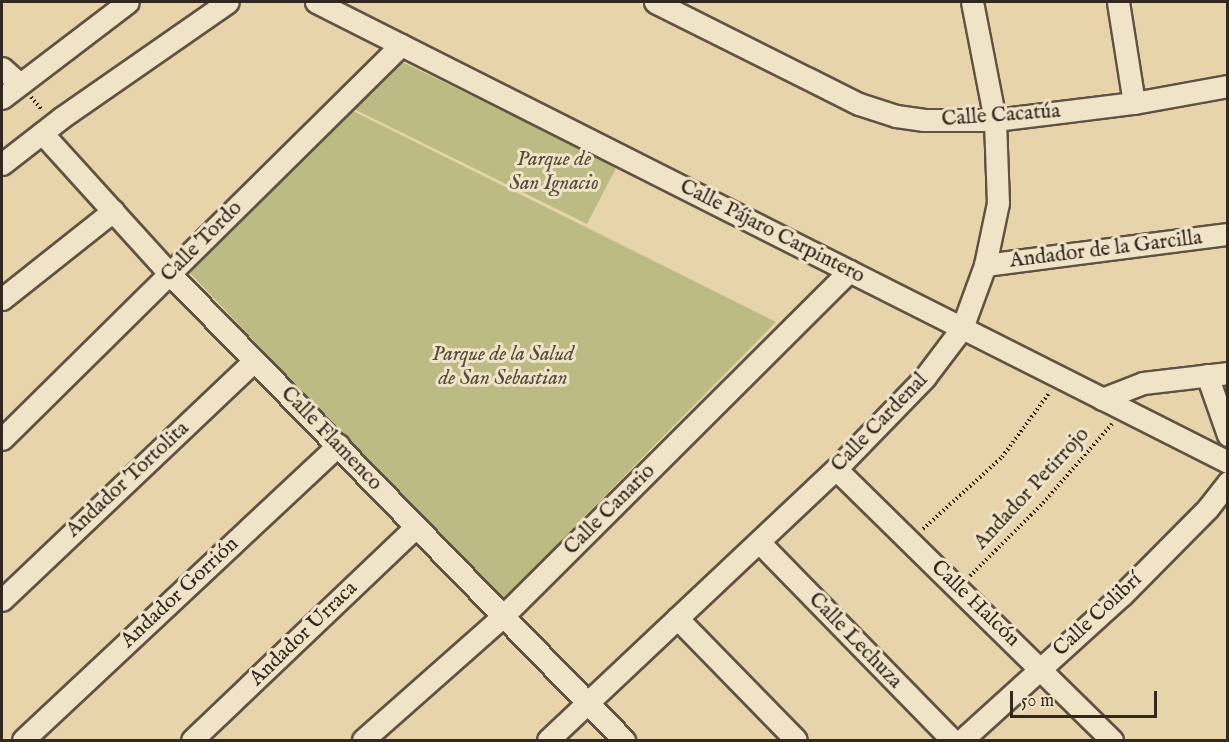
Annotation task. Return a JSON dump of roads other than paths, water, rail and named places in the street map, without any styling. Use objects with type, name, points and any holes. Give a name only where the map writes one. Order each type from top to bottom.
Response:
[{"type":"street","points":[[2,164],[42,133],[228,2]]},
{"type":"street","name":"Calle Pájaro Carpintero","points":[[315,2],[1227,462]]},
{"type":"street","name":"Calle Cacatúa","points":[[655,2],[859,104],[896,116],[923,120],[995,120],[1134,103],[1227,86]]},
{"type":"street","name":"Calle Cardenal","points":[[548,741],[836,469],[925,377],[962,328],[985,265],[998,203],[995,120],[972,2]]},
{"type":"street","points":[[1118,2],[1134,103]]},
{"type":"street","points":[[2,98],[113,6]]},
{"type":"street","name":"Calle Tordo","points":[[2,439],[401,45]]},
{"type":"street","points":[[2,68],[20,84]]},
{"type":"street","name":"Calle Flamenco","points":[[42,133],[170,274],[624,741]]},
{"type":"street","points":[[2,299],[113,211]]},
{"type":"street","name":"Andador de la Garcilla","points":[[985,265],[1227,234]]},
{"type":"street","name":"Calle Canario","points":[[363,741],[503,616],[849,271]]},
{"type":"street","name":"Andador Tortolita","points":[[2,600],[254,360]]},
{"type":"street","points":[[1112,404],[1143,383],[1217,374],[1227,435]]},
{"type":"street","name":"Andador Gorrión","points":[[22,741],[338,445]]},
{"type":"street","name":"Calle Halcón","points":[[836,469],[959,587],[1112,741]]},
{"type":"street","name":"Calle Colibrí","points":[[962,741],[1121,596],[1208,508],[1227,482]]},
{"type":"street","name":"Andador Urraca","points":[[192,741],[416,527]]},
{"type":"street","name":"Calle Lechuza","points":[[759,542],[952,741]]},
{"type":"street","points":[[677,618],[796,741]]},
{"type":"park label","name":"Parque de San Ignacio","points":[[554,172]]},
{"type":"park label","name":"Parque de la Salud de San Sebastian","points":[[503,367]]}]
